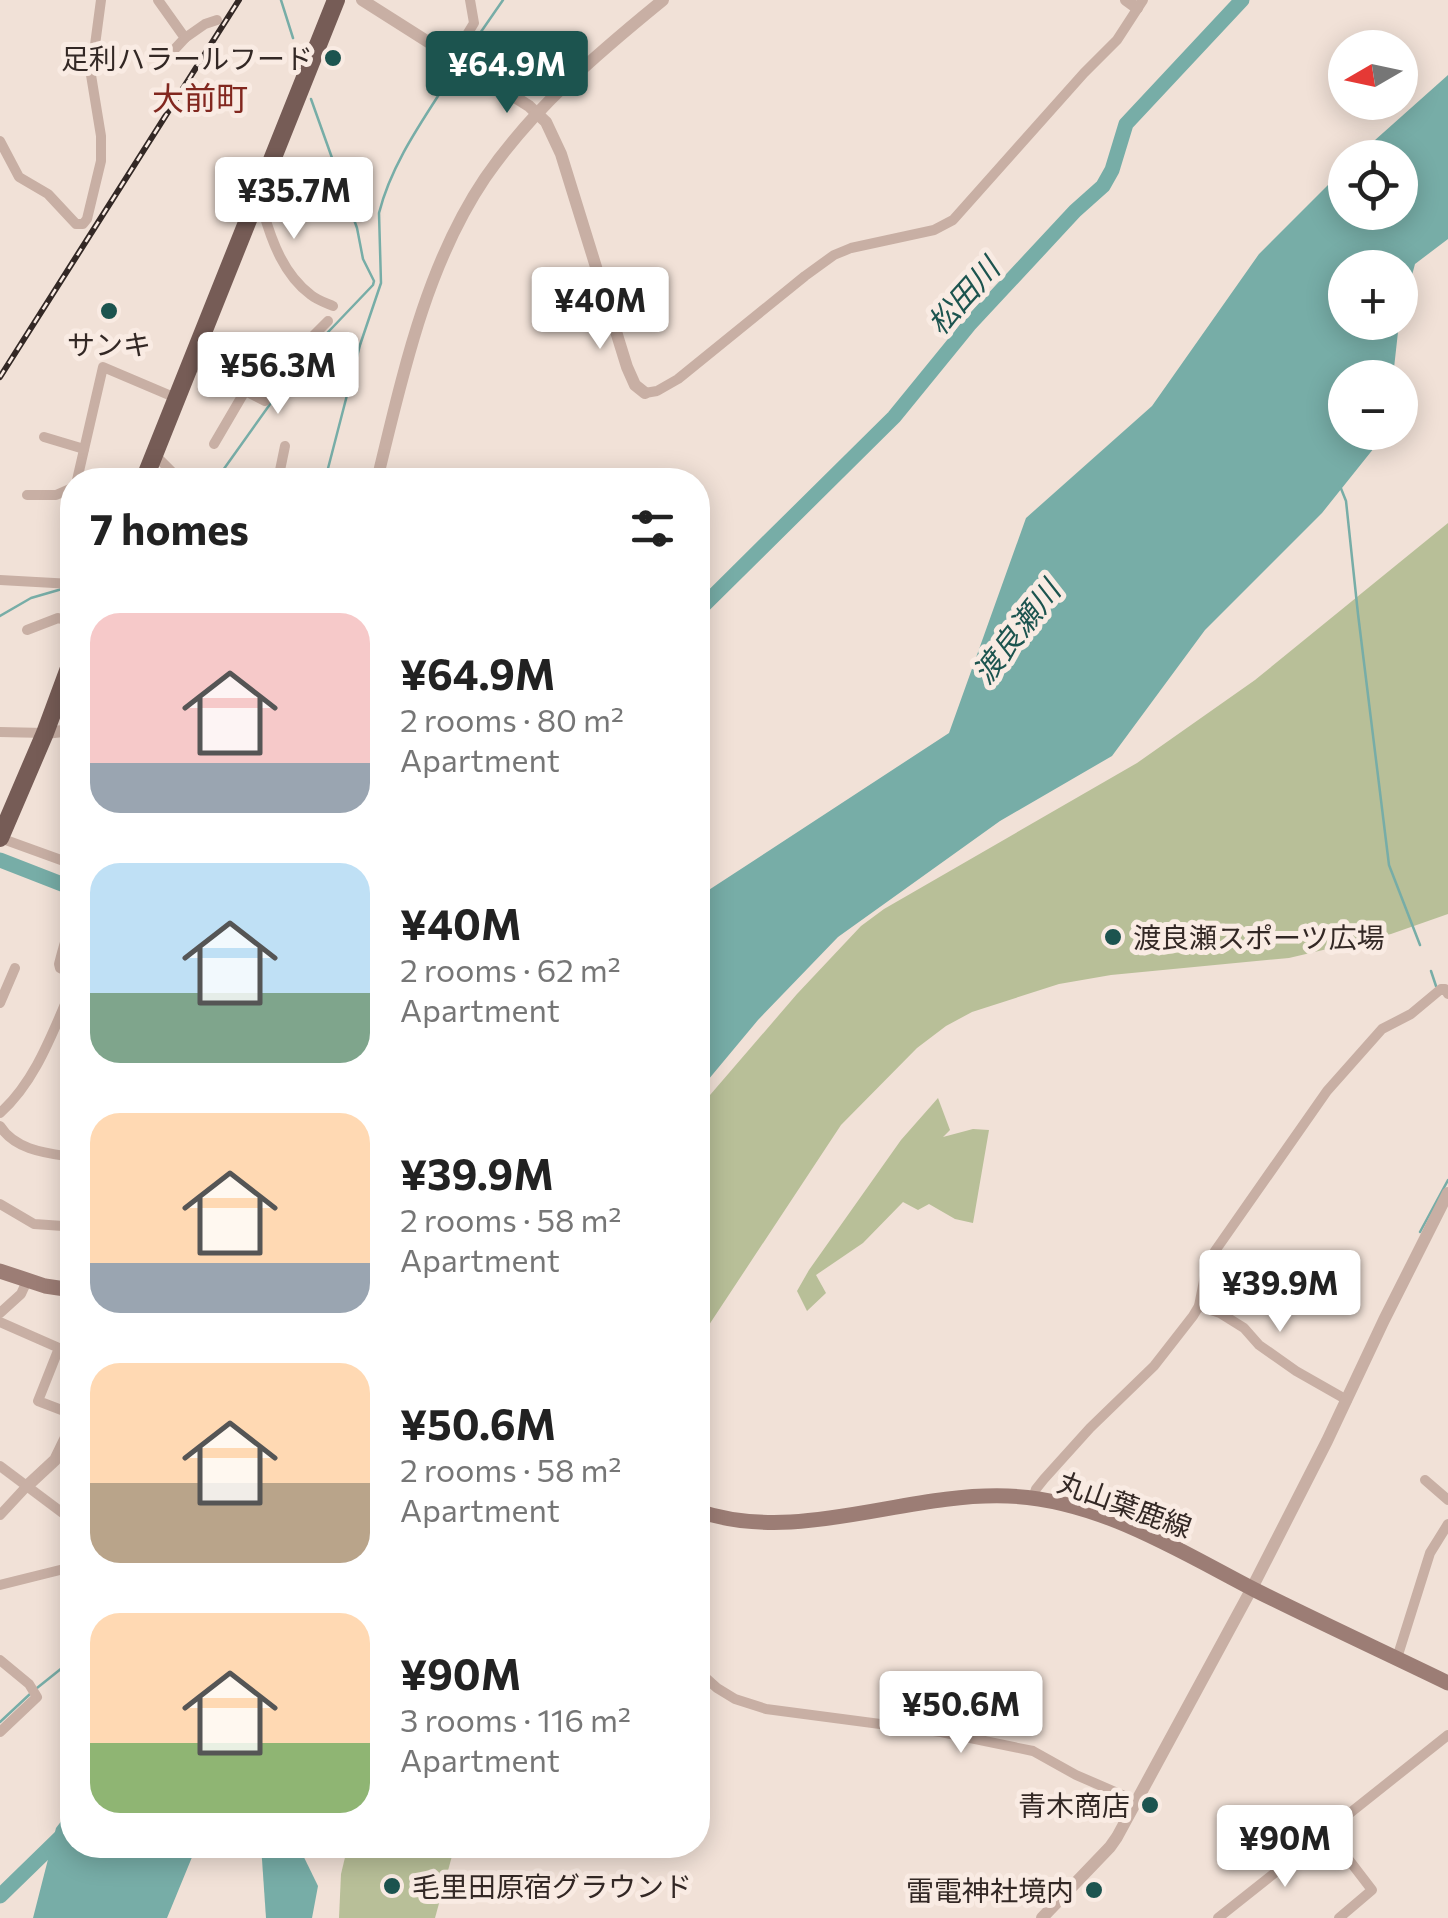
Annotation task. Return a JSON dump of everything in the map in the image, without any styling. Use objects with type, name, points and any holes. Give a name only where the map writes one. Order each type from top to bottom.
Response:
[{"type":"main road","points":[[149,468],[336,0]]},
{"type":"main road","points":[[0,838],[60,692]]},
{"type":"main road","points":[[0,1271],[60,1288]]},
{"type":"main road","name":"丸山葉鹿線","points":[[710,1515],[769,1524],[1007,1496],[1073,1506],[1180,1549],[1448,1683]]},
{"type":"street","points":[[0,141],[18,177],[48,194],[76,224],[87,220],[101,162],[91,76],[101,0]]},
{"type":"street","points":[[158,0],[185,38]]},
{"type":"street","points":[[362,0],[520,99],[551,129],[631,377],[645,393],[657,391],[678,378],[834,256],[864,244],[934,230],[953,220],[1117,40],[1135,2]]},
{"type":"street","points":[[454,56],[474,23],[470,0]]},
{"type":"street","points":[[380,468],[422,313],[456,231],[484,180],[584,65],[663,0]]},
{"type":"street","points":[[161,64],[185,38],[217,20]]},
{"type":"street","points":[[253,207],[262,211],[272,245],[288,270],[311,296],[333,306]]},
{"type":"street","points":[[190,363],[265,401],[279,385],[281,368],[328,320]]},
{"type":"street","points":[[80,468],[104,367],[176,398]]},
{"type":"street","points":[[214,444],[245,391]]},
{"type":"street","points":[[44,438],[84,449]]},
{"type":"street","points":[[281,468],[286,446]]},
{"type":"street","points":[[154,454],[168,468]]},
{"type":"street","points":[[27,495],[60,493]]},
{"type":"street","points":[[0,580],[60,583]]},
{"type":"street","points":[[27,630],[60,619]]},
{"type":"street","points":[[0,732],[60,731]]},
{"type":"street","points":[[0,838],[60,860]]},
{"type":"street","points":[[0,1003],[15,968]]},
{"type":"street","points":[[1034,1498],[1044,1479],[1090,1428],[1154,1366],[1199,1306],[1207,1266],[1215,1251],[1328,1090],[1382,1029],[1411,1014],[1441,988],[1448,994]]},
{"type":"street","points":[[0,1112],[31,1076],[60,1014]]},
{"type":"street","points":[[1,1132],[39,1152],[60,1155]]},
{"type":"street","points":[[1042,1918],[1110,1848],[1252,1588],[1448,1193]]},
{"type":"street","points":[[0,1204],[34,1224],[60,1226]]},
{"type":"street","points":[[0,1313],[21,1294],[26,1281]]},
{"type":"street","points":[[1199,1306],[1244,1328],[1259,1345],[1346,1400]]},
{"type":"street","points":[[0,1322],[58,1348],[38,1401],[60,1409]]},
{"type":"street","points":[[0,1516],[56,1460],[60,1451]]},
{"type":"street","points":[[0,1466],[60,1511]]},
{"type":"street","points":[[1425,1480],[1448,1500]]},
{"type":"street","points":[[1397,1658],[1430,1552],[1448,1524]]},
{"type":"street","points":[[0,1585],[60,1570]]},
{"type":"street","points":[[0,1660],[37,1697],[0,1732]]},
{"type":"street","points":[[710,1682],[735,1699],[766,1709],[946,1733],[1033,1750],[1136,1801]]},
{"type":"street","points":[[1218,1918],[1448,1734]]},
{"type":"street","points":[[1326,1830],[1372,1888],[1340,1918]]},
{"type":"green space","name":"渡良瀬スポーツ広場","points":[[1448,523],[1448,914],[1391,934],[1289,958],[1111,975],[1059,984],[972,1012],[946,1026],[917,1048],[841,1125],[710,1323],[710,1095],[861,926],[1137,763],[1255,680]]},
{"type":"green space","points":[[938,1098],[950,1130],[943,1137],[973,1129],[989,1130],[973,1223],[955,1219],[929,1204],[918,1210],[903,1202],[863,1243],[816,1275],[826,1293],[807,1311],[797,1291],[809,1270],[901,1140]]},
{"type":"green space","name":"毛里田原宿グラウンド","points":[[345,1858],[451,1858],[435,1918],[339,1918]]},
{"type":"water","name":"渡良瀬川","points":[[1448,75],[1448,239],[1418,262],[1418,250],[1328,250],[1328,340],[1397,340],[1395,360],[1328,360],[1328,450],[1372,450],[1322,513],[1205,630],[1112,756],[1000,821],[838,937],[758,1020],[710,1078],[710,889],[949,733],[1026,518],[1152,406],[1259,254],[1328,185],[1328,230],[1418,230],[1418,140],[1375,140],[1398,120],[1418,120],[1418,102]]},
{"type":"water","points":[[60,1823],[60,1858],[192,1858],[167,1918],[33,1918]]},
{"type":"water","points":[[262,1858],[304,1858],[318,1886],[312,1918],[266,1918]]},
{"type":"waterway","points":[[281,0],[293,38]]},
{"type":"waterway","points":[[467,52],[503,0]]},
{"type":"waterway","name":"松田川","points":[[710,599],[894,417],[969,325],[1103,186],[1126,124],[1242,0]]},
{"type":"waterway","points":[[328,468],[360,345],[381,283],[379,213],[385,194],[411,139],[454,71]]},
{"type":"waterway","points":[[285,380],[374,281],[363,259],[357,228],[311,99]]},
{"type":"waterway","points":[[225,468],[273,400]]},
{"type":"waterway","points":[[1340,486],[1346,501],[1389,865],[1420,945]]},
{"type":"waterway","points":[[0,616],[31,598],[60,590]]},
{"type":"waterway","name":"松田川","points":[[0,860],[60,883]]},
{"type":"waterway","points":[[1431,971],[1436,986]]},
{"type":"waterway","points":[[1420,1232],[1448,1180]]},
{"type":"waterway","points":[[37,1688],[60,1670]]},
{"type":"waterway","points":[[0,1722],[30,1694]]},
{"type":"waterway","points":[[0,1896],[60,1838]]},
{"type":"railway","points":[[0,377],[239,0]]},
{"type":"place","name":"足利ハラールフード","points":[[333,58]]},
{"type":"place","name":"サンキ","points":[[109,311]]},
{"type":"place","name":"渡良瀬スポーツ広場","points":[[1113,937]]},
{"type":"place","name":"青木商店","points":[[1150,1805]]},
{"type":"place","name":"毛里田原宿グラウンド","points":[[392,1886]]},
{"type":"place","name":"雷電神社境内","points":[[1094,1890]]},
{"type":"district","name":"大前町","points":[[200,97]]}]
